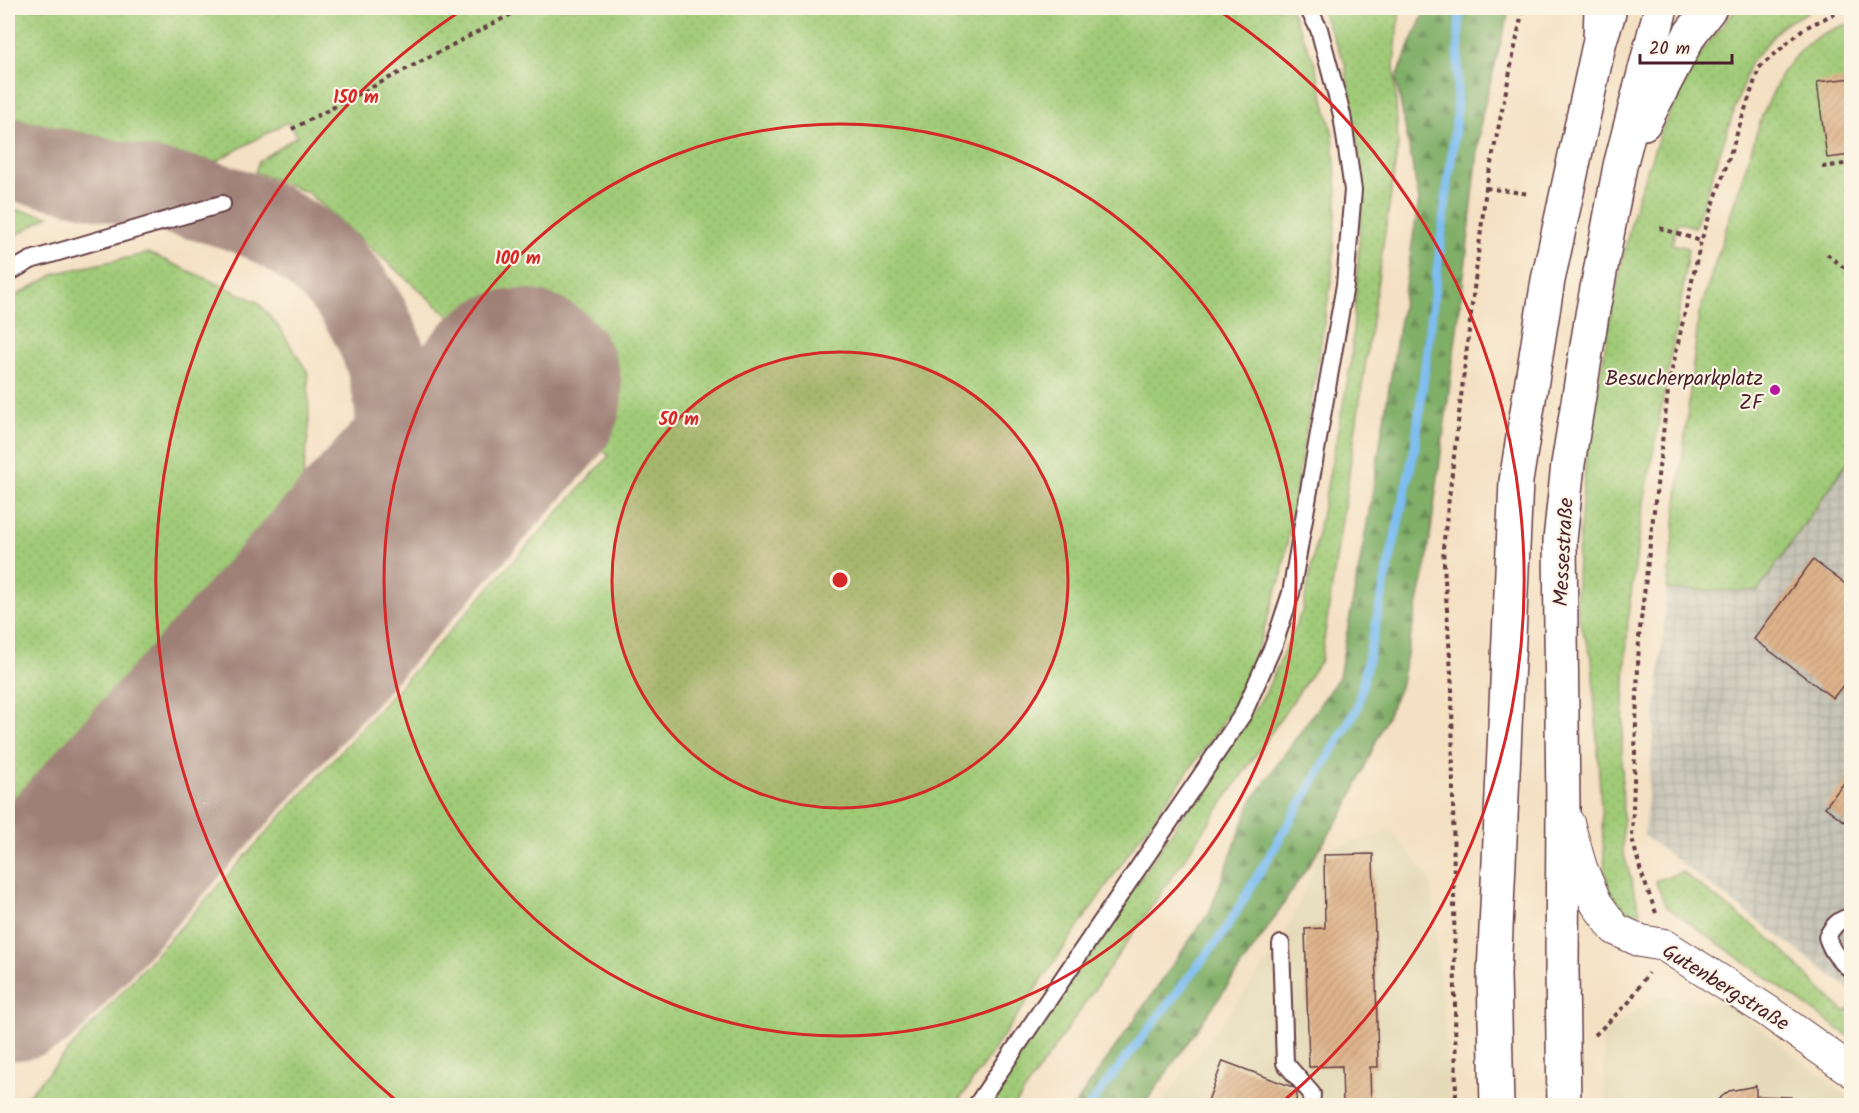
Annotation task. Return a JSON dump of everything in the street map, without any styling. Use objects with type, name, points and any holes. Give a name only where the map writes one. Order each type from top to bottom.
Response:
[{"type":"street","points":[[1600,40],[1601,8]]},
{"type":"street","points":[[1497,1106],[1494,974],[1516,481],[1548,280],[1600,40],[1610,8]]},
{"type":"street","name":"Messestraße","points":[[1564,1106],[1560,540],[1575,418],[1620,166],[1661,8]]},
{"type":"street","points":[[1620,166],[1690,34],[1710,8]]},
{"type":"street","name":"Gutenbergstraße","points":[[1563,808],[1581,868],[1596,903],[1615,929],[1641,941],[1664,945],[1766,1010],[1851,1071]]},
{"type":"lane","points":[[976,1106],[1243,714],[1274,644],[1291,593],[1345,285],[1353,190],[1342,115],[1319,29],[1308,8]]},
{"type":"lane","points":[[8,273],[31,260],[222,204]]},
{"type":"lane","points":[[1851,917],[1844,917],[1833,926],[1827,937],[1831,950],[1851,970]]},
{"type":"lane","points":[[1281,944],[1285,1063],[1312,1095],[1311,1106]]},
{"type":"path","points":[[292,129],[523,8]]},
{"type":"path","points":[[1456,1106],[1452,689],[1443,548],[1486,188],[1523,8]]},
{"type":"path","points":[[1590,1040],[1640,988],[1664,945],[1656,910],[1641,872],[1632,838],[1639,637],[1669,382],[1701,240],[1759,68],[1803,29],[1846,8]]},
{"type":"path","points":[[1822,167],[1851,162]]},
{"type":"path","points":[[1486,188],[1530,194]]},
{"type":"path","points":[[1660,228],[1701,240]]},
{"type":"path","points":[[1827,254],[1851,274]]},
{"type":"shaded area","points":[[1851,457],[1851,990],[1644,836],[1667,590],[1758,591]]},
{"type":"shaded area","points":[[1392,831],[1431,880],[1452,1105],[1159,1106],[1281,944],[1322,850]]},
{"type":"shaded area","points":[[1659,995],[1730,1005],[1851,1099],[1851,1105],[1606,1105],[1602,1035]]},
{"type":"green space","points":[[8,8],[1290,8],[1315,64],[1333,135],[1337,196],[1332,276],[1282,574],[1248,678],[1220,727],[1137,841],[956,1105],[19,1105],[609,456],[308,193],[255,172],[259,161],[297,136],[287,122],[215,162],[8,117]]},
{"type":"green space","points":[[1320,8],[1400,8],[1394,64],[1398,146],[1321,660],[1015,1105],[986,1106],[1265,694],[1303,609],[1351,364],[1363,181],[1345,63]]},
{"type":"green space","points":[[1426,8],[1510,8],[1482,114],[1466,260],[1427,561],[1400,687],[1348,805],[1263,935],[1144,1105],[1075,1105],[1210,911],[1251,802],[1339,677],[1371,501],[1419,200],[1396,79]]},
{"type":"green space","points":[[1737,8],[1815,8],[1783,25],[1750,63],[1695,227],[1677,222],[1672,244],[1688,248],[1682,296],[1644,503],[1628,616],[1622,747],[1623,851],[1640,912],[1620,912],[1611,898],[1605,872],[1592,658],[1576,604],[1586,456],[1613,303],[1635,205],[1661,131],[1701,52]]},
{"type":"green space","name":"Besucherparkplatz ZF","points":[[1843,25],[1851,25],[1851,457],[1758,591],[1667,590],[1699,314],[1762,116],[1782,73],[1800,50],[1820,35]]},
{"type":"green space","points":[[8,208],[48,216],[49,216],[8,240]]},
{"type":"green space","points":[[149,253],[258,302],[281,330],[308,373],[309,428],[302,486],[8,812],[8,300],[57,273]]},
{"type":"green space","points":[[1682,872],[1778,945],[1845,1012],[1851,1007],[1851,1038],[1666,906],[1655,881]]},
{"type":"building","points":[[1852,78],[1852,155],[1827,158],[1817,82]]},
{"type":"building","points":[[1813,560],[1852,589],[1852,674],[1833,698],[1754,639]]},
{"type":"building","points":[[1852,773],[1852,827],[1825,807]]},
{"type":"building","points":[[1373,854],[1378,1067],[1370,1067],[1371,1106],[1343,1106],[1342,1066],[1309,1067],[1305,929],[1325,928],[1324,855]]},
{"type":"building","points":[[1223,1061],[1298,1089],[1295,1106],[1206,1106]]},
{"type":"building","points":[[1756,1086],[1756,1096],[1791,1097],[1792,1106],[1710,1106],[1729,1091]]},
{"type":"waterway","points":[[1089,1106],[1224,932],[1357,709],[1415,447],[1456,120],[1460,8]]},
{"type":"taxiway","points":[[8,159],[195,198],[260,219],[310,250],[340,279],[364,311],[381,347],[392,385],[397,425],[395,466],[382,520],[364,555],[334,597]]},
{"type":"runway","points":[[8,958],[519,392]]},
{"type":"place","name":"Besucherparkplatz ZF","points":[[1775,390]]}]
